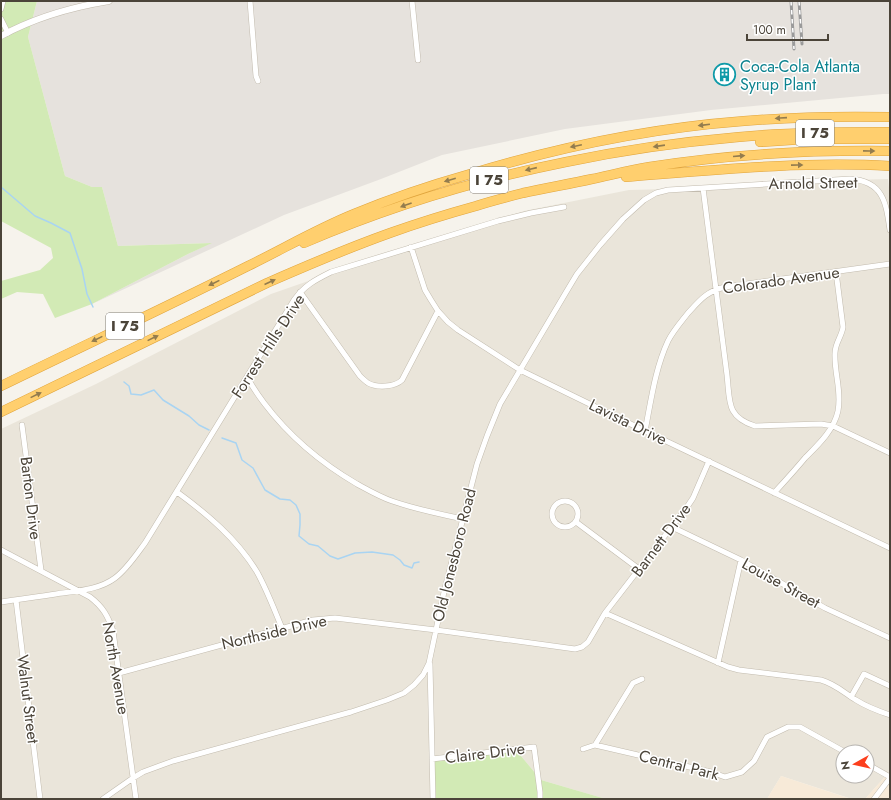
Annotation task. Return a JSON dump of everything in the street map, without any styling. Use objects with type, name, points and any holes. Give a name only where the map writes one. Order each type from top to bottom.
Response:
[{"type":"highway","points":[[249,266],[328,225],[383,202],[486,169],[556,151],[652,132],[727,122],[793,117],[890,117]]},
{"type":"highway","name":"I 75","points":[[1,386],[249,266],[328,232],[421,200],[517,173],[567,161],[662,146],[739,137],[815,132],[890,132]]},
{"type":"highway","points":[[739,137],[754,142],[807,139],[890,139]]},
{"type":"highway","name":"I 75","points":[[1,412],[268,283],[348,248],[421,222],[485,203],[535,190],[648,168],[705,159],[776,153],[847,150],[890,151]]},
{"type":"highway","points":[[590,180],[761,167],[821,165],[890,166]]},
{"type":"street","points":[[1,9],[3,1]]},
{"type":"street","points":[[1,36],[57,13],[109,1]]},
{"type":"street","points":[[250,1],[256,76],[258,81]]},
{"type":"street","points":[[412,1],[418,60]]},
{"type":"street","points":[[1,19],[8,33]]},
{"type":"street","name":"Arnold Street","points":[[704,188],[850,179],[857,180],[872,185],[882,197],[888,210],[890,230]]},
{"type":"street","points":[[704,188],[730,402],[736,416],[744,422],[755,426],[821,424],[833,426],[890,453]]},
{"type":"street","name":"Old Jonesboro Road","points":[[103,799],[143,772],[173,762],[351,712],[387,700],[404,692],[414,685],[423,675],[429,663],[444,592],[477,464],[486,436],[500,404],[577,274],[623,219],[644,200],[656,193],[668,190],[704,188]]},
{"type":"street","name":"Forrest Hills Drive","points":[[1,602],[96,587],[114,579],[123,572],[145,543],[294,300],[300,292],[312,282],[331,272],[498,221],[564,207]]},
{"type":"street","name":"Lavista Drive","points":[[411,247],[425,290],[438,311],[458,330],[520,370],[890,548]]},
{"type":"street","name":"Colorado Avenue","points":[[645,431],[656,378],[668,340],[676,328],[707,294],[716,289],[725,287],[890,264]]},
{"type":"street","points":[[774,493],[825,437],[833,426],[838,413],[840,390],[835,350],[844,327],[836,272]]},
{"type":"street","points":[[300,292],[360,376],[376,386],[394,385],[402,380],[438,311]]},
{"type":"street","points":[[247,377],[263,402],[286,429],[311,453],[339,474],[391,501],[410,507],[463,519]]},
{"type":"street","name":"Barton Drive","points":[[22,425],[41,570]]},
{"type":"street","name":"Barnett Drive","points":[[605,613],[693,498],[709,461]]},
{"type":"street","points":[[177,492],[214,522],[248,558],[268,592],[282,628]]},
{"type":"street","points":[[564,500],[573,502],[576,505],[579,514],[576,522],[569,527],[556,524],[552,516],[552,511],[556,504],[564,500]]},
{"type":"street","points":[[576,522],[639,569]]},
{"type":"street","name":"Louise Street","points":[[672,527],[741,560],[825,608],[890,638]]},
{"type":"street","name":"North Avenue","points":[[1,550],[90,596],[104,609],[109,618],[113,631],[136,799]]},
{"type":"street","points":[[718,663],[741,560]]},
{"type":"street","name":"Walnut Street","points":[[16,600],[40,799]]},
{"type":"street","points":[[605,613],[718,663],[739,670],[817,680],[829,683],[871,708],[890,715]]},
{"type":"street","name":"Northside Drive","points":[[119,673],[313,620],[335,618],[575,649],[582,647],[588,642],[605,613]]},
{"type":"street","points":[[429,663],[433,799]]},
{"type":"street","points":[[851,697],[864,674],[890,686]]},
{"type":"street","points":[[583,749],[594,744],[633,683],[642,679]]},
{"type":"street","name":"Central Park","points":[[594,744],[711,772],[725,777],[742,772],[754,761],[767,737],[788,727],[800,727],[835,746]]},
{"type":"street","name":"Claire Drive","points":[[432,759],[534,747],[540,799]]},
{"type":"street","points":[[874,799],[890,777],[875,769]]},
{"type":"shaded area","points":[[37,1],[890,1],[890,94],[711,110],[565,129],[442,155],[284,215],[92,304],[211,243],[118,246],[102,187],[92,187],[65,176],[28,37]]},
{"type":"shaded area","points":[[888,179],[890,196],[890,771],[865,799],[852,799],[781,776],[767,799],[606,799],[541,780],[516,750],[434,799],[1,799],[1,429],[96,384],[271,294],[406,247],[524,211],[629,190],[709,188],[774,182]]},
{"type":"shaded area","points":[[890,771],[890,799],[865,799]]},
{"type":"shaded area","points":[[781,776],[845,797],[852,799],[767,799]]},
{"type":"green space","points":[[1,1],[37,1],[28,37],[65,176],[92,187],[102,187],[118,246],[212,243],[92,304],[55,318],[43,294],[17,292],[1,299],[1,281],[40,270],[53,258],[51,248],[1,221]]},
{"type":"green space","points":[[516,750],[541,780],[606,799],[434,799],[433,761]]},
{"type":"waterway","points":[[1,187],[35,216],[70,233],[82,269],[87,294],[93,307]]},
{"type":"waterway","points":[[124,382],[129,386],[131,394],[141,395],[154,390],[163,400],[189,416],[199,425],[209,430]]},
{"type":"waterway","points":[[222,438],[236,443],[242,460],[253,468],[265,490],[280,499],[290,500],[296,505],[300,514],[299,536],[309,544],[318,546],[330,556],[338,559],[355,553],[372,552],[393,555],[404,565],[412,568],[414,563],[419,562]]},
{"type":"railway","points":[[791,1],[794,49]]},
{"type":"railway","points":[[799,1],[802,44]]},
{"type":"place","name":"Coca-Cola Atlanta Syrup Plant","points":[[724,75]]}]
